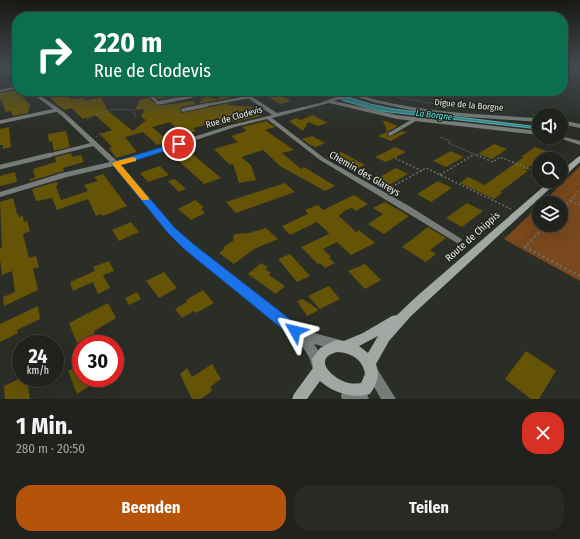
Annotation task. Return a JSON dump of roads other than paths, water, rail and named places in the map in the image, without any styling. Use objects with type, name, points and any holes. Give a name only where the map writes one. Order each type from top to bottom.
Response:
[{"type":"street","points":[[0,91],[12,88]]},
{"type":"street","points":[[39,96],[63,114],[116,164],[171,231],[300,334],[309,346],[319,368],[322,381],[328,388],[340,397],[362,399]]},
{"type":"street","points":[[158,103],[187,96]]},
{"type":"street","name":"Rue de Clodevis","points":[[0,195],[65,175],[116,164],[232,126],[329,102],[345,96]]},
{"type":"street","name":"Digue de la Borgne","points":[[357,96],[394,107],[473,116],[532,120]]},
{"type":"street","points":[[249,97],[276,114]]},
{"type":"street","points":[[329,102],[382,114],[532,132]]},
{"type":"street","name":"Chemin des Glareys","points":[[267,117],[322,159],[381,193],[457,240]]},
{"type":"street","points":[[568,123],[580,126]]},
{"type":"street","points":[[568,139],[580,142]]},
{"type":"street","points":[[568,168],[580,158]]},
{"type":"street","name":"Route de Chippis","points":[[340,397],[360,393],[366,388],[370,379],[370,367],[378,346],[409,311],[546,188]]},
{"type":"street","name":"Route de Chippis","points":[[299,399],[319,368],[320,358],[325,352],[332,347],[343,346],[381,330],[409,311]]},
{"type":"street","points":[[300,334],[354,348],[362,354],[389,399]]},
{"type":"lane","points":[[151,96],[158,103]]},
{"type":"lane","points":[[183,110],[249,97]]},
{"type":"lane","points":[[0,122],[57,110]]},
{"type":"lane","points":[[390,134],[416,119]]},
{"type":"lane","points":[[0,167],[94,144]]},
{"type":"water","name":"La Borgne","points":[[335,96],[346,96],[370,104],[394,109],[532,126],[532,128],[380,111],[344,101]]}]
